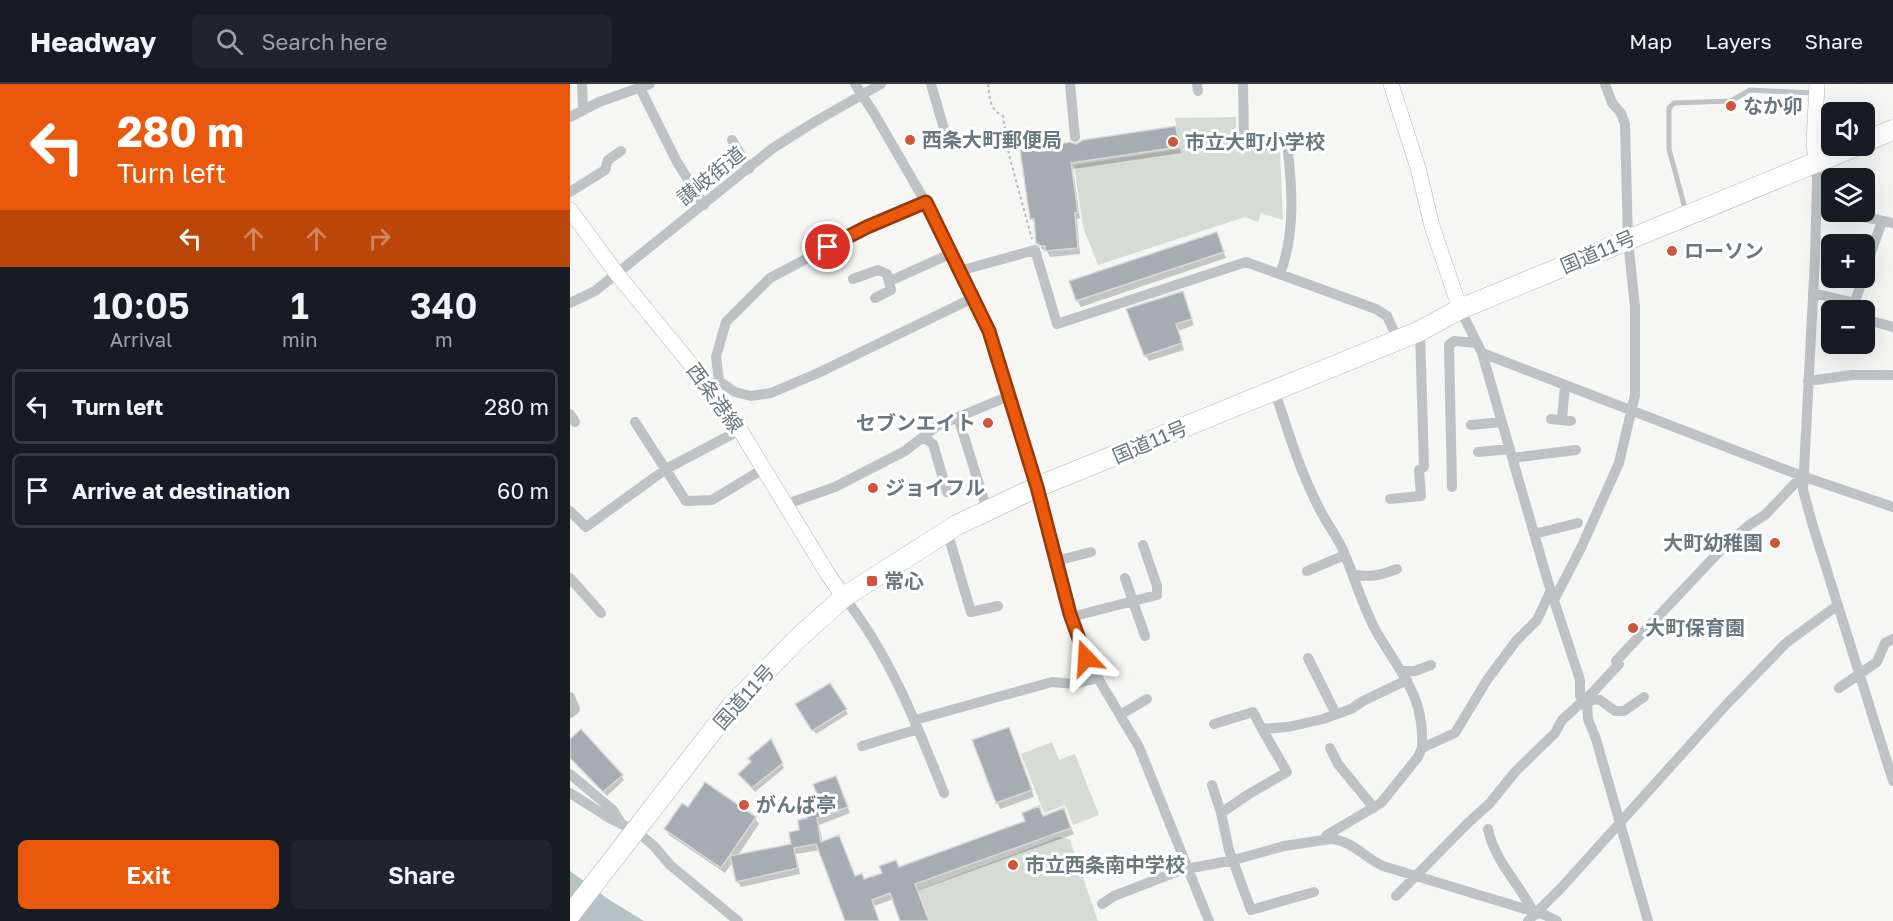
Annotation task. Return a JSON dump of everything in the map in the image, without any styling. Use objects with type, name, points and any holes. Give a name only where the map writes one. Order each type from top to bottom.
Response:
[{"type":"highway","points":[[1875,137],[1893,130]]},
{"type":"highway","name":"国道11号","points":[[570,915],[629,832],[731,707],[796,640],[844,597],[947,531],[1037,487],[1420,331],[1460,309],[1831,156]]},
{"type":"main road","points":[[1391,84],[1418,168],[1432,226],[1460,309]]},
{"type":"main road","points":[[1816,162],[1814,143],[1817,88]]},
{"type":"main road","name":"西条港線","points":[[570,210],[617,274],[715,385],[784,505],[844,597]]},
{"type":"street","points":[[582,84],[583,109]]},
{"type":"street","points":[[855,84],[926,202],[989,331],[1037,487],[1071,617],[1086,658],[1139,747],[1209,921]]},
{"type":"street","name":"讃岐街道","points":[[570,303],[596,291],[790,137],[881,84]]},
{"type":"street","points":[[931,84],[946,136]]},
{"type":"street","points":[[1070,84],[1075,137]]},
{"type":"street","points":[[1243,84],[1244,139],[1287,142],[1292,193],[1287,254],[1280,274]]},
{"type":"street","points":[[1422,748],[1455,733],[1487,680],[1516,641],[1537,620],[1581,548],[1619,463],[1636,387],[1635,324],[1628,240],[1624,124],[1621,113],[1612,103],[1605,84]]},
{"type":"street","points":[[570,117],[583,109],[645,86],[677,162],[704,205]]},
{"type":"street","points":[[732,140],[748,169]]},
{"type":"street","points":[[570,192],[605,170],[608,159],[621,151]]},
{"type":"street","points":[[1816,162],[1813,293],[1802,476],[1806,502],[1893,779]]},
{"type":"street","points":[[926,202],[867,227],[770,278],[726,322],[716,357],[715,385],[751,396],[771,393],[818,373],[973,298]]},
{"type":"street","points":[[1816,206],[1821,207]]},
{"type":"street","points":[[1875,249],[1887,222]]},
{"type":"street","points":[[959,271],[1035,250],[1057,324],[1246,262],[1376,309],[1386,316],[1398,340]]},
{"type":"street","points":[[890,281],[950,254]]},
{"type":"street","points":[[853,279],[878,270],[887,274],[891,290],[875,298]]},
{"type":"street","points":[[570,314],[596,291]]},
{"type":"street","points":[[1813,293],[1833,300]]},
{"type":"street","points":[[1460,309],[1480,348],[1552,595],[1580,680],[1580,696],[1585,702],[1588,719],[1596,739],[1648,921]]},
{"type":"street","points":[[1875,322],[1893,327]]},
{"type":"street","points":[[1390,499],[1421,496],[1419,470],[1424,467],[1420,331]]},
{"type":"street","points":[[1452,487],[1449,345],[1454,342],[1480,348],[1565,385],[1802,476],[1893,507]]},
{"type":"street","points":[[1808,381],[1852,375],[1893,375]]},
{"type":"street","points":[[1561,420],[1565,385]]},
{"type":"street","points":[[1274,389],[1304,477],[1345,555],[1376,630],[1405,676],[1416,699],[1420,715],[1422,748],[1418,757],[1381,803],[1323,840]]},
{"type":"street","points":[[784,505],[836,487],[904,451],[937,426],[1009,396]]},
{"type":"street","points":[[1437,400],[1450,401]]},
{"type":"street","points":[[958,417],[987,510]]},
{"type":"street","points":[[635,422],[686,501],[712,500],[763,469]]},
{"type":"street","points":[[1471,425],[1502,422]]},
{"type":"street","points":[[570,511],[586,527],[666,470],[740,430]]},
{"type":"street","points":[[923,437],[933,444],[947,492]]},
{"type":"street","points":[[1478,452],[1576,450]]},
{"type":"street","points":[[1439,456],[1451,456]]},
{"type":"street","points":[[1396,896],[1490,803],[1515,772],[1555,733],[1562,720],[1585,702],[1619,664],[1616,661],[1718,553],[1749,525],[1765,515],[1802,476]]},
{"type":"street","points":[[1534,534],[1578,523]]},
{"type":"street","points":[[947,531],[971,612],[998,606]]},
{"type":"street","points":[[1071,617],[1157,595],[1157,585],[1143,545]]},
{"type":"street","points":[[1056,561],[1091,552]]},
{"type":"street","points":[[1306,570],[1345,555]]},
{"type":"street","points":[[1353,574],[1366,577],[1396,569]]},
{"type":"street","points":[[570,578],[602,613]]},
{"type":"street","points":[[1125,578],[1145,636]]},
{"type":"street","points":[[844,597],[861,619],[892,673],[917,725],[944,793]]},
{"type":"street","points":[[1533,918],[1726,705],[1786,643],[1838,605]]},
{"type":"street","points":[[1839,688],[1877,662],[1885,644],[1893,639]]},
{"type":"street","points":[[1308,658],[1336,714]]},
{"type":"street","points":[[1262,729],[1288,727],[1351,709],[1405,676],[1431,664]]},
{"type":"street","points":[[862,746],[917,725],[1052,682],[1076,684],[1098,678]]},
{"type":"street","points":[[570,697],[575,709],[570,713]]},
{"type":"street","points":[[1585,702],[1593,699],[1600,700],[1615,711],[1624,711],[1644,697]]},
{"type":"street","points":[[1120,715],[1147,699]]},
{"type":"street","points":[[1214,724],[1253,712],[1287,772],[1221,813]]},
{"type":"street","points":[[1330,748],[1338,764],[1374,808]]},
{"type":"street","points":[[570,776],[613,810],[629,832]]},
{"type":"street","points":[[1212,785],[1229,850],[1251,910],[1314,892]]},
{"type":"street","points":[[570,793],[654,846],[670,865],[738,921]]},
{"type":"street","points":[[1488,829],[1491,845],[1533,918]]},
{"type":"street","points":[[1102,904],[1114,896],[1189,867],[1234,860],[1284,846],[1338,839],[1376,862],[1533,918],[1545,915],[1557,921]]},
{"type":"lane","points":[[1687,215],[1669,149],[1669,108],[1674,103],[1731,101],[1750,90],[1817,88]]},
{"type":"path","points":[[988,84],[991,105],[996,112],[1004,116],[1009,155],[1035,250]]},
{"type":"shaded area","points":[[1236,117],[1237,148],[1276,149],[1280,153],[1283,220],[1261,213],[1258,222],[1245,217],[1098,265],[1083,227],[1074,165],[1180,149],[1175,118]]},
{"type":"shaded area","points":[[1052,742],[1059,760],[1075,754],[1099,815],[1073,825],[1065,805],[1044,813],[1021,754]]},
{"type":"shaded area","points":[[1059,837],[1070,840],[1098,921],[930,921],[918,890]]},
{"type":"shaded area","points":[[570,871],[611,901],[644,921],[570,921]]},
{"type":"building","points":[[1176,126],[1179,147],[1071,163],[1078,212],[1075,213],[1078,248],[1045,251],[1045,246],[1036,243],[1034,219],[1030,219],[1020,150],[1070,142],[1076,144],[1083,140]]},
{"type":"building","points":[[1217,232],[1224,252],[1076,301],[1069,281]]},
{"type":"building","points":[[1183,291],[1192,319],[1176,324],[1182,343],[1144,356],[1126,309]]},
{"type":"building","points":[[830,683],[847,709],[812,731],[795,704]]},
{"type":"building","points":[[1009,727],[1032,790],[996,803],[972,740]]},
{"type":"building","points":[[581,729],[623,775],[603,792],[570,758],[570,739]]},
{"type":"building","points":[[771,739],[783,763],[752,788],[738,774],[751,762],[748,758]]},
{"type":"building","points":[[836,776],[848,807],[817,818],[821,842],[839,835],[855,876],[862,873],[864,879],[882,873],[879,866],[896,860],[899,867],[1025,821],[1022,813],[1039,806],[1043,816],[1064,808],[1071,828],[915,884],[929,921],[900,921],[890,893],[872,900],[879,921],[845,921],[816,844],[794,848],[798,868],[736,882],[730,856],[791,844],[789,832],[799,830],[798,820],[807,818],[805,811],[822,807],[813,784]]},
{"type":"building","points":[[705,782],[756,817],[721,868],[664,829],[682,803],[688,807]]},
{"type":"place","name":"なか卯","points":[[1731,106]]},
{"type":"place","name":"西条大町郵便局","points":[[910,140]]},
{"type":"place","name":"市立大町小学校","points":[[1173,142]]},
{"type":"place","name":"ローソン","points":[[1672,251]]},
{"type":"place","name":"セブンエイト","points":[[988,423]]},
{"type":"place","name":"ジョイフル","points":[[873,488]]},
{"type":"place","name":"大町幼稚園","points":[[1775,543]]},
{"type":"place","name":"常心","points":[[872,581]]},
{"type":"place","name":"大町保育園","points":[[1633,628]]},
{"type":"place","name":"がんば亭","points":[[744,805]]},
{"type":"place","name":"市立西条南中学校","points":[[1013,865]]},
{"type":"route","points":[[828,247],[867,227],[926,202],[989,331],[1037,487],[1070,614],[1086,658]]}]
